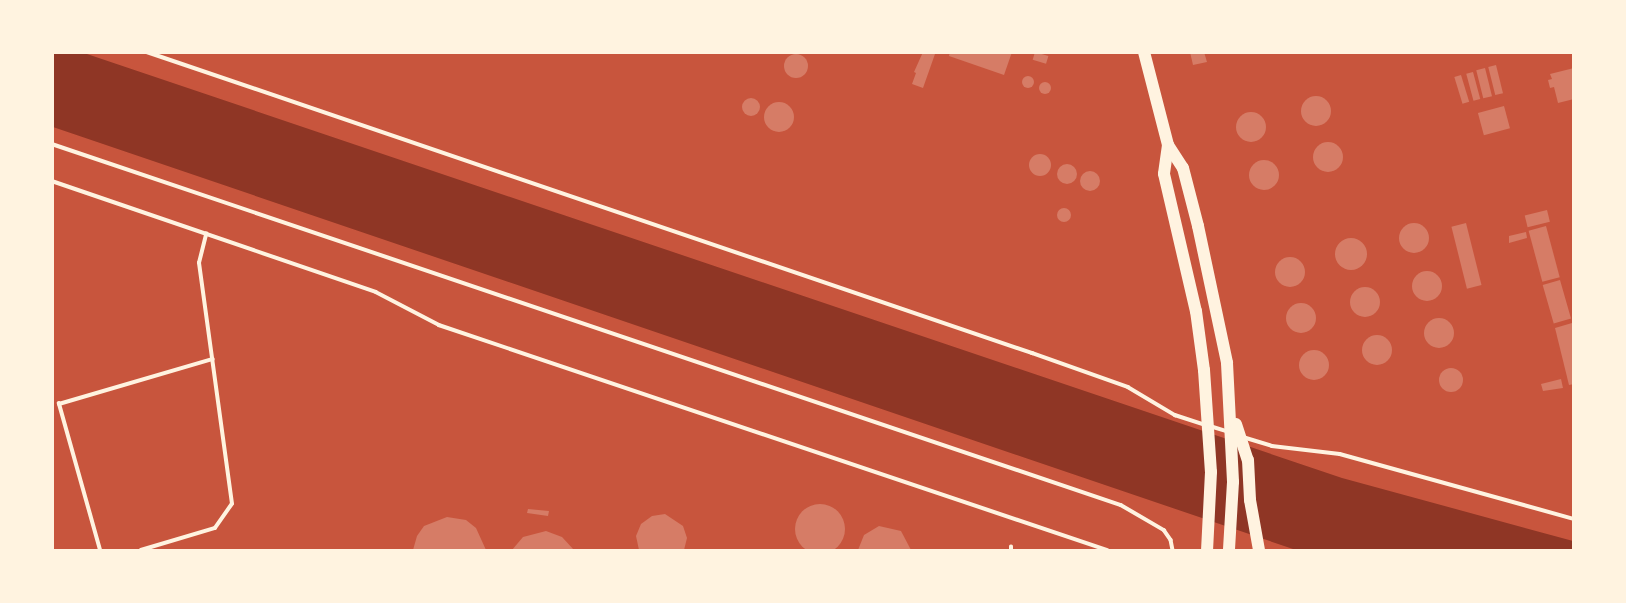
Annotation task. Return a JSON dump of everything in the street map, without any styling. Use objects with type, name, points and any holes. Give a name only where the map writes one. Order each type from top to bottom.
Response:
[{"type":"highway","points":[[1144,52],[1168,145],[1183,168],[1206,257],[1227,363],[1233,482],[1229,551]]},
{"type":"highway","points":[[1168,145],[1164,174],[1196,311],[1206,401],[1211,472],[1207,550]]},
{"type":"highway","points":[[1230,407],[1248,460],[1250,500],[1259,551]]},
{"type":"lane","points":[[147,52],[1019,348],[1128,387],[1175,415],[1272,446],[1340,454],[1573,519]]},
{"type":"lane","points":[[52,144],[1121,505],[1164,530],[1171,540],[1172,551]]},
{"type":"lane","points":[[52,181],[376,292],[439,325],[1107,551]]},
{"type":"lane","points":[[141,551],[215,528],[232,504],[199,263],[206,234]]},
{"type":"lane","points":[[59,404],[212,359]]},
{"type":"lane","points":[[52,398],[59,404],[100,551]]},
{"type":"shaded area","points":[[53,53],[84,53],[1342,478],[1573,541],[1573,550],[1296,550],[53,127]]},
{"type":"building","points":[[923,52],[935,54],[923,88],[912,84]]},
{"type":"building","points":[[950,52],[1012,52],[1004,75],[949,56]]},
{"type":"building","points":[[1035,52],[1048,56],[1046,64],[1033,60]]},
{"type":"building","points":[[1190,52],[1204,52],[1207,62],[1193,65]]},
{"type":"building","points":[[796,54],[807,61],[808,66],[801,77],[796,78],[785,71],[784,66],[791,55]]},
{"type":"building","points":[[1496,65],[1503,93],[1495,95],[1488,67]]},
{"type":"building","points":[[1485,68],[1492,96],[1483,98],[1476,70]]},
{"type":"building","points":[[1574,68],[1574,99],[1558,103],[1554,87],[1550,88],[1550,74]]},
{"type":"building","points":[[1473,72],[1480,99],[1473,101],[1466,74]]},
{"type":"building","points":[[1461,75],[1469,102],[1462,104],[1454,77]]},
{"type":"building","points":[[1028,76],[1034,82],[1028,88],[1022,82]]},
{"type":"building","points":[[1045,82],[1051,88],[1045,94],[1039,88]]},
{"type":"building","points":[[1316,96],[1327,100],[1331,111],[1327,122],[1316,126],[1305,122],[1301,111],[1305,100]]},
{"type":"building","points":[[751,98],[757,101],[760,107],[757,113],[751,116],[745,113],[742,107],[745,101]]},
{"type":"building","points":[[779,102],[790,106],[794,117],[790,128],[779,132],[768,128],[764,117],[768,106]]},
{"type":"building","points":[[1504,106],[1510,128],[1484,135],[1478,113]]},
{"type":"building","points":[[1251,112],[1262,116],[1266,127],[1262,138],[1251,142],[1240,138],[1236,127],[1240,116]]},
{"type":"building","points":[[1328,142],[1339,146],[1343,157],[1339,168],[1328,172],[1317,168],[1313,157],[1317,146]]},
{"type":"building","points":[[1040,154],[1050,161],[1051,165],[1044,175],[1040,176],[1030,169],[1029,165],[1036,155]]},
{"type":"building","points":[[1264,160],[1275,164],[1279,175],[1275,186],[1264,190],[1253,186],[1249,175],[1253,164]]},
{"type":"building","points":[[1063,164],[1071,164],[1077,174],[1071,184],[1063,184],[1057,178],[1057,170]]},
{"type":"building","points":[[1090,171],[1097,174],[1100,181],[1097,188],[1090,191],[1083,188],[1080,181],[1083,174]]},
{"type":"building","points":[[1064,208],[1069,210],[1069,220],[1064,222],[1059,220],[1057,215],[1059,210]]},
{"type":"building","points":[[1547,210],[1550,222],[1528,227],[1525,216]]},
{"type":"building","points":[[1414,223],[1425,227],[1429,238],[1425,249],[1414,253],[1403,249],[1399,238],[1403,227]]},
{"type":"building","points":[[1466,223],[1481,285],[1467,289],[1451,227]]},
{"type":"building","points":[[1546,226],[1560,277],[1542,282],[1529,231]]},
{"type":"building","points":[[1526,232],[1527,238],[1509,243],[1509,236]]},
{"type":"building","points":[[1351,238],[1362,243],[1367,254],[1362,265],[1351,270],[1340,265],[1335,254],[1340,243]]},
{"type":"building","points":[[1290,257],[1296,258],[1304,266],[1304,278],[1296,286],[1290,287],[1284,286],[1276,278],[1275,272],[1276,266],[1284,258]]},
{"type":"building","points":[[1427,271],[1438,275],[1442,286],[1438,297],[1427,301],[1416,297],[1412,286],[1416,275]]},
{"type":"building","points":[[1560,280],[1571,318],[1554,323],[1543,285]]},
{"type":"building","points":[[1365,287],[1376,291],[1380,302],[1376,313],[1365,317],[1354,313],[1350,302],[1354,291]]},
{"type":"building","points":[[1301,303],[1312,307],[1316,318],[1312,329],[1301,333],[1290,329],[1286,318],[1290,307]]},
{"type":"building","points":[[1439,318],[1450,322],[1454,333],[1450,344],[1439,348],[1428,344],[1424,333],[1428,322]]},
{"type":"building","points":[[1572,323],[1574,384],[1569,385],[1555,328]]},
{"type":"building","points":[[1377,335],[1383,336],[1391,344],[1391,356],[1383,364],[1377,365],[1371,364],[1363,356],[1362,350],[1363,344],[1371,336]]},
{"type":"building","points":[[1314,350],[1325,354],[1329,365],[1325,376],[1314,380],[1303,376],[1299,365],[1303,354]]},
{"type":"building","points":[[1451,368],[1460,371],[1463,380],[1460,389],[1451,392],[1442,389],[1439,380],[1442,371]]},
{"type":"building","points":[[1561,379],[1563,388],[1543,391],[1541,384]]},
{"type":"building","points":[[820,504],[838,511],[845,529],[838,547],[820,554],[802,547],[795,529],[802,511]]},
{"type":"building","points":[[528,509],[549,511],[548,516],[527,513]]},
{"type":"building","points":[[665,514],[683,526],[687,538],[684,550],[639,550],[636,536],[641,524],[652,516]]},
{"type":"building","points":[[447,517],[466,520],[476,528],[486,550],[413,550],[417,536],[424,526]]},
{"type":"building","points":[[879,526],[901,531],[911,550],[858,550],[864,535]]},
{"type":"building","points":[[546,531],[562,537],[574,550],[512,550],[523,537]]}]
